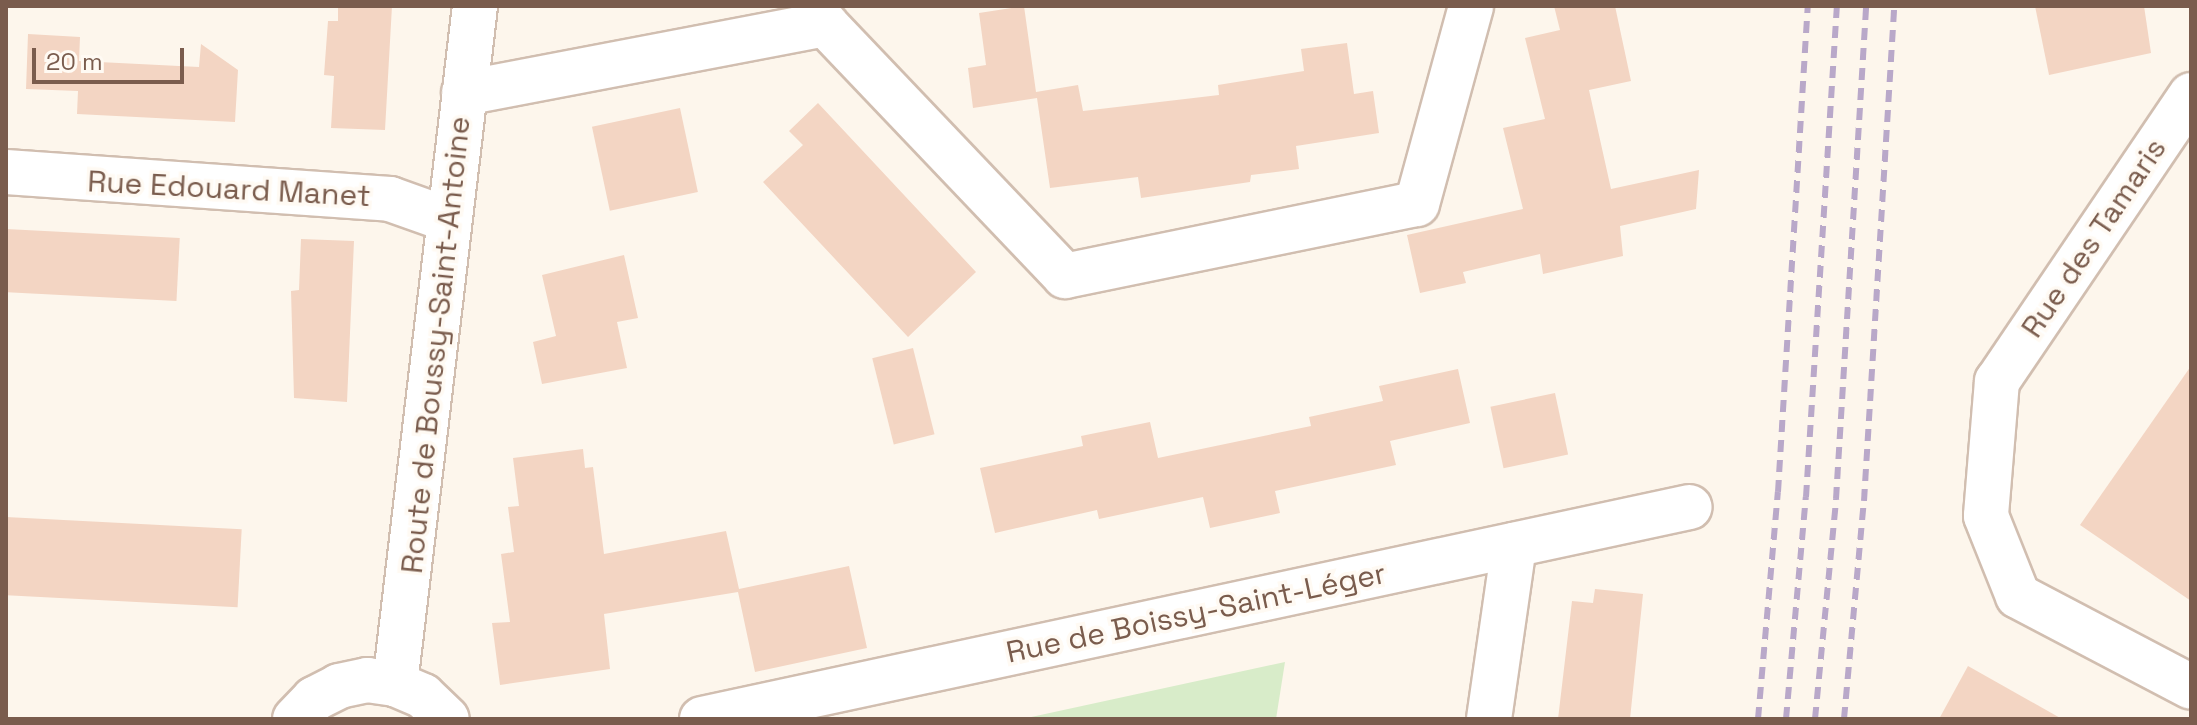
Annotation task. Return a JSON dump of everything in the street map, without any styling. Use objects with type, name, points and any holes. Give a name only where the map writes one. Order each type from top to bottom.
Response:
[{"type":"street","name":"Route de Boussy-Saint-Antoine","points":[[395,684],[475,6]]},
{"type":"street","points":[[464,93],[825,24],[1065,276],[1417,204],[1471,6]]},
{"type":"street","name":"Rue des Tamaris","points":[[2191,95],[1997,381],[1986,516],[2018,596],[2191,687]]},
{"type":"street","name":"Rue Edouard Manet","points":[[6,172],[390,199],[449,220]]},
{"type":"street","name":"Rue de Boissy-Saint-Léger","points":[[702,719],[1690,507]]},
{"type":"street","points":[[1489,719],[1514,545]]},
{"type":"street","points":[[295,719],[314,699],[339,686],[367,680],[395,684],[423,696],[447,719]]},
{"type":"green space","points":[[1285,662],[1276,719],[1022,719]]},
{"type":"building","points":[[338,6],[392,6],[385,130],[331,128],[334,76],[324,75],[328,21],[338,21]]},
{"type":"building","points":[[1024,6],[1036,92],[1078,85],[1083,111],[1219,95],[1218,85],[1304,71],[1301,49],[1347,43],[1354,94],[1373,91],[1379,133],[1296,146],[1299,169],[1251,175],[1250,182],[1141,198],[1138,177],[1050,188],[1037,98],[973,108],[968,68],[986,65],[979,13]]},
{"type":"building","points":[[1554,6],[1615,6],[1631,81],[1589,90],[1611,189],[1699,170],[1696,209],[1620,226],[1623,256],[1543,274],[1540,254],[1463,272],[1466,283],[1420,293],[1407,235],[1523,209],[1503,128],[1545,119],[1525,38],[1560,30]]},
{"type":"building","points":[[2035,6],[2144,6],[2151,53],[2049,75]]},
{"type":"building","points":[[28,34],[80,37],[79,61],[199,67],[201,44],[238,70],[235,122],[77,114],[78,91],[26,89]]},
{"type":"building","points":[[818,103],[976,272],[908,337],[763,182],[803,145],[789,131]]},
{"type":"building","points":[[680,108],[698,192],[610,211],[592,127]]},
{"type":"building","points":[[6,229],[180,238],[176,301],[6,292]]},
{"type":"building","points":[[301,239],[354,241],[347,402],[294,398],[291,291],[299,290]]},
{"type":"building","points":[[624,255],[638,318],[617,322],[627,368],[542,384],[533,342],[556,336],[542,275]]},
{"type":"building","points":[[913,348],[935,434],[894,445],[872,358]]},
{"type":"building","points":[[2191,366],[2191,601],[2080,525]]},
{"type":"building","points":[[1458,369],[1470,423],[1390,441],[1396,465],[1275,491],[1280,513],[1210,528],[1203,497],[1099,519],[1097,510],[995,533],[980,468],[1083,446],[1081,436],[1150,422],[1158,458],[1311,426],[1309,417],[1383,401],[1379,386]]},
{"type":"building","points":[[1555,393],[1568,455],[1504,468],[1490,407]]},
{"type":"building","points":[[583,449],[585,468],[593,467],[604,554],[726,531],[739,589],[849,566],[867,648],[755,672],[738,592],[604,614],[610,669],[500,685],[492,623],[510,622],[501,554],[514,552],[508,507],[519,506],[513,458]]},
{"type":"building","points":[[6,517],[242,529],[238,607],[6,595]]},
{"type":"building","points":[[1595,589],[1643,594],[1630,719],[1558,719],[1572,601],[1593,603]]},
{"type":"building","points":[[1968,666],[2062,719],[1939,719]]},
{"type":"railway","points":[[1758,719],[1778,492],[1808,6]]},
{"type":"railway","points":[[1786,719],[1806,497],[1837,6]]},
{"type":"railway","points":[[1815,719],[1836,499],[1866,6]]},
{"type":"railway","points":[[1844,719],[1864,501],[1894,6]]}]
